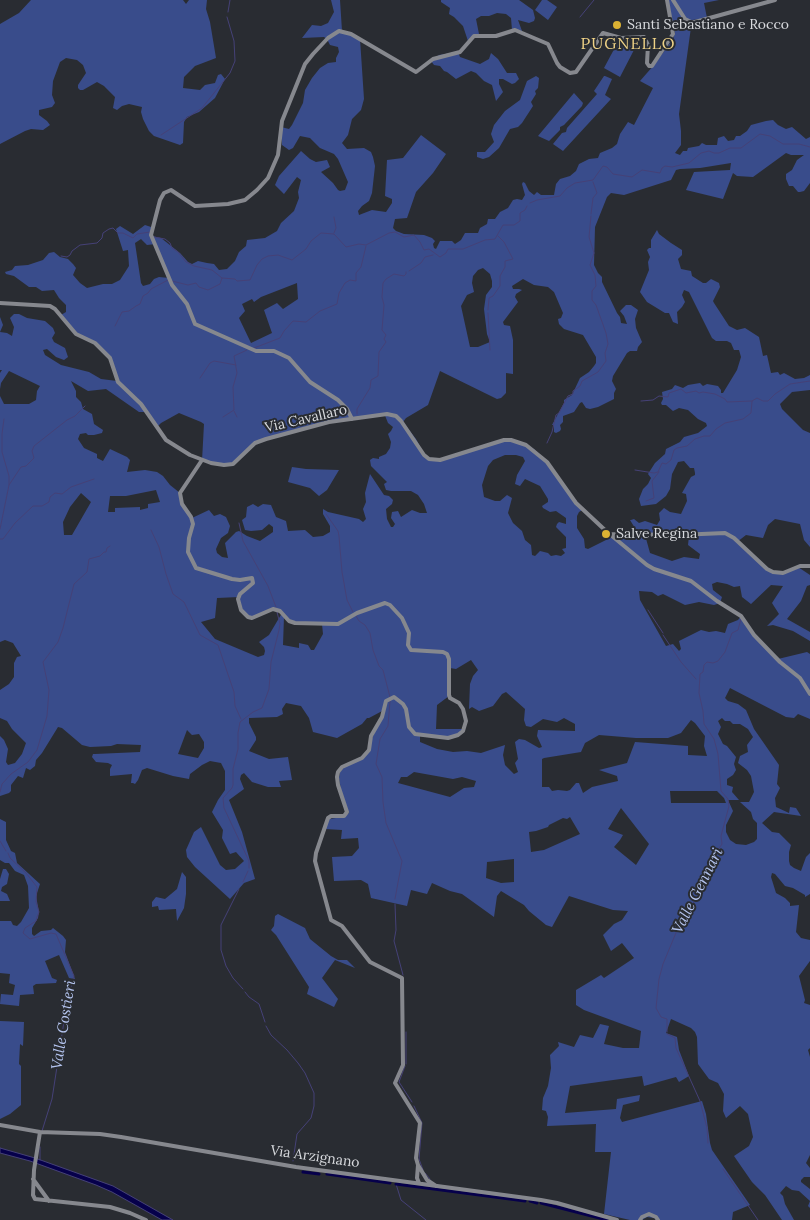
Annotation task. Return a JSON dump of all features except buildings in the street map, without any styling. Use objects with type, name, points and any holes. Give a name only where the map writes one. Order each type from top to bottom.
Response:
[{"type":"street","points":[[352,418],[347,409],[338,400],[310,382],[289,358],[274,351],[256,351],[195,324],[187,304],[172,285],[152,235],[160,200],[164,193],[171,190],[195,206],[228,204],[245,200],[257,190],[268,178],[278,155],[282,121],[305,64],[328,38],[339,31],[351,34],[416,72],[433,59],[460,52],[474,36],[496,36],[516,30],[531,38],[546,42],[560,67],[574,73],[601,34],[606,33],[620,38],[644,37],[648,45],[648,64],[652,66],[673,34],[667,0]]},
{"type":"street","points":[[673,0],[685,19],[691,22],[775,0]]},
{"type":"street","name":"Via Cavallaro","points":[[0,303],[50,306],[55,309],[76,334],[90,340],[106,354],[113,366],[118,382],[141,404],[166,440],[190,455],[211,463],[233,464],[255,442],[330,422],[387,414],[396,416],[401,421],[424,455],[429,459],[440,460],[504,440],[511,440],[526,445],[547,462],[576,502],[609,534],[650,567],[687,579],[741,616],[754,635],[780,662],[800,678],[810,694]]},
{"type":"street","points":[[202,460],[180,493],[182,504],[191,517],[193,524],[188,552],[196,568],[222,578],[240,580],[252,578],[253,583],[240,594],[238,599],[244,614],[252,618],[273,609],[280,611],[289,621],[295,623],[338,624],[357,613],[385,603],[390,605],[402,618],[409,633],[408,645],[411,650],[441,652],[447,654],[449,659],[450,698],[460,703],[466,717],[463,731],[448,738],[415,734],[409,728],[404,704],[394,698],[386,701],[382,716],[371,736],[368,750],[362,758],[346,765],[338,772],[338,785],[347,812],[344,816],[328,818],[316,853],[316,865],[331,920],[342,926],[370,962],[402,978],[402,1065],[395,1083],[420,1123],[416,1158],[418,1165],[427,1180],[436,1186]]},
{"type":"street","points":[[609,534],[678,536],[724,533],[734,538],[767,569],[773,572],[783,573],[800,566],[810,566]]},
{"type":"street","name":"Via Arzignano","points":[[0,1125],[40,1132],[121,1136],[296,1167],[557,1202],[617,1220]]},
{"type":"street","points":[[40,1132],[33,1179],[34,1198],[37,1200],[110,1207],[146,1220]]},
{"type":"street","points":[[418,1165],[417,1176],[419,1183]]},
{"type":"street","points":[[419,1183],[422,1174]]},
{"type":"street","points":[[405,1181],[417,1176]]},
{"type":"street","points":[[33,1179],[50,1200]]},
{"type":"street","points":[[34,1192],[37,1189],[43,1191]]},
{"type":"street","points":[[41,1200],[44,1196],[43,1191]]},
{"type":"street","points":[[639,1220],[649,1214],[658,1220]]},
{"type":"shaded area","points":[[31,0],[183,0],[186,4],[189,0],[207,0],[206,9],[216,58],[195,66],[184,77],[183,88],[200,90],[205,85],[215,83],[218,75],[221,74],[225,79],[215,98],[199,112],[187,117],[184,122],[183,143],[180,145],[154,136],[149,131],[143,119],[142,107],[129,104],[117,110],[113,108],[115,97],[97,82],[80,90],[78,85],[86,73],[83,65],[77,60],[66,58],[60,62],[53,81],[52,95],[55,103],[52,107],[39,110],[39,115],[50,125],[43,130],[31,129],[25,131],[0,144],[0,24],[19,13]]},
{"type":"shaded area","points":[[331,0],[340,0],[342,31],[360,39],[364,99],[361,110],[352,119],[348,135],[342,143],[347,149],[364,148],[371,152],[373,157],[375,166],[372,193],[369,201],[358,211],[359,215],[372,210],[386,212],[392,203],[392,199],[385,196],[387,160],[403,158],[421,135],[446,154],[433,173],[416,192],[407,218],[395,219],[393,228],[404,234],[424,235],[432,238],[435,241],[433,244],[436,249],[440,241],[452,241],[455,244],[461,240],[465,233],[478,233],[480,228],[487,224],[488,219],[495,219],[500,212],[508,208],[513,200],[522,200],[525,195],[523,182],[534,195],[537,192],[541,195],[554,195],[556,184],[560,179],[570,176],[576,171],[579,164],[589,159],[598,158],[600,153],[617,144],[620,134],[628,122],[634,125],[653,88],[640,81],[673,39],[675,33],[668,0],[719,0],[704,3],[707,18],[692,20],[679,114],[681,145],[675,153],[680,155],[683,151],[687,151],[688,148],[699,146],[702,143],[717,145],[718,138],[724,136],[728,141],[734,140],[736,136],[740,136],[747,131],[751,125],[773,120],[786,129],[792,127],[806,139],[810,137],[810,183],[804,191],[800,192],[793,186],[789,186],[786,174],[792,170],[797,160],[804,155],[786,153],[753,177],[737,176],[733,173],[723,199],[686,190],[694,172],[730,170],[731,163],[676,170],[671,180],[624,195],[611,193],[607,197],[595,227],[594,265],[602,277],[602,282],[620,317],[621,323],[627,324],[620,311],[626,305],[631,305],[638,310],[635,319],[636,328],[642,342],[637,351],[627,353],[613,376],[612,381],[616,389],[614,399],[590,409],[586,408],[582,402],[580,403],[574,412],[563,416],[560,431],[554,432],[554,425],[552,425],[564,400],[572,395],[580,378],[594,366],[596,357],[583,335],[564,329],[559,324],[558,319],[561,318],[563,313],[554,292],[548,287],[534,285],[523,279],[512,286],[513,289],[522,290],[516,294],[515,297],[518,302],[503,322],[504,325],[510,326],[513,340],[513,374],[506,373],[506,393],[497,399],[440,371],[428,405],[406,418],[403,422],[416,439],[425,456],[438,460],[502,441],[521,443],[534,449],[549,464],[570,494],[584,509],[577,516],[577,528],[584,539],[585,548],[588,549],[612,537],[610,535],[638,533],[630,520],[634,519],[639,523],[645,521],[657,525],[660,520],[659,513],[664,508],[670,512],[681,514],[687,501],[686,494],[682,493],[691,477],[695,475],[694,468],[690,468],[684,461],[678,462],[672,474],[670,489],[666,496],[656,504],[641,506],[639,499],[651,478],[648,474],[655,463],[665,454],[666,449],[680,442],[684,437],[698,433],[707,426],[706,423],[688,410],[679,408],[673,411],[666,405],[662,405],[662,392],[672,389],[675,385],[683,388],[700,383],[703,386],[707,384],[718,386],[721,393],[723,393],[737,370],[741,357],[739,350],[734,350],[731,343],[716,341],[712,338],[689,292],[684,290],[682,295],[685,302],[677,312],[678,324],[673,322],[669,313],[665,313],[647,302],[640,292],[649,270],[648,262],[650,257],[647,250],[651,248],[651,240],[657,230],[659,234],[682,250],[682,255],[678,259],[681,269],[691,271],[692,276],[703,283],[711,279],[719,283],[720,287],[713,301],[714,303],[729,326],[737,330],[745,328],[759,337],[763,356],[767,355],[771,373],[778,372],[780,375],[784,373],[795,379],[810,375],[810,390],[792,392],[780,404],[782,409],[803,430],[810,433],[810,547],[804,540],[800,524],[775,519],[768,525],[763,538],[746,535],[737,542],[770,570],[778,573],[798,567],[810,575],[810,585],[807,586],[801,601],[787,619],[810,632],[810,641],[793,631],[773,625],[767,626],[779,614],[772,603],[783,586],[771,585],[751,604],[742,597],[740,586],[734,587],[717,582],[712,584],[713,590],[722,597],[720,603],[714,605],[699,602],[685,605],[663,594],[658,596],[652,592],[639,591],[640,600],[666,646],[673,644],[679,651],[681,649],[679,641],[701,630],[725,633],[728,624],[738,620],[742,615],[755,635],[778,659],[807,652],[810,654],[810,719],[798,714],[794,718],[786,717],[730,688],[725,698],[746,710],[754,729],[779,765],[777,784],[780,788],[775,798],[776,807],[789,813],[790,807],[796,808],[801,816],[774,812],[762,823],[772,832],[779,833],[791,845],[789,861],[790,865],[794,868],[801,871],[806,857],[810,853],[810,894],[805,897],[805,895],[793,888],[785,886],[775,874],[772,873],[771,877],[776,893],[785,898],[790,903],[790,906],[799,905],[796,932],[801,938],[810,940],[810,961],[799,976],[805,1000],[804,1003],[810,1005],[810,1048],[808,1050],[810,1057],[810,1155],[806,1163],[810,1168],[810,1177],[804,1177],[801,1182],[810,1189],[810,1201],[799,1191],[792,1190],[786,1186],[780,1193],[794,1220],[782,1220],[734,1156],[749,1146],[753,1137],[748,1114],[740,1106],[726,1118],[723,1111],[724,1094],[718,1083],[709,1079],[698,1064],[697,1037],[695,1032],[691,1028],[671,1019],[666,1033],[677,1037],[679,1050],[689,1076],[679,1082],[676,1077],[644,1086],[642,1076],[570,1086],[565,1113],[616,1109],[617,1099],[640,1095],[639,1101],[623,1105],[620,1118],[622,1122],[702,1101],[712,1150],[750,1205],[733,1212],[732,1220],[657,1220],[647,1217],[642,1220],[630,1220],[604,1214],[611,1152],[595,1152],[596,1124],[547,1126],[548,1117],[546,1111],[542,1110],[543,1098],[548,1086],[551,1068],[550,1055],[559,1046],[558,1042],[574,1047],[580,1035],[593,1038],[600,1024],[609,1026],[604,1044],[623,1048],[639,1048],[641,1031],[584,1010],[576,1005],[576,990],[601,975],[604,978],[634,958],[622,943],[611,951],[603,935],[614,924],[622,920],[628,911],[613,910],[569,896],[552,927],[546,925],[524,905],[501,891],[497,896],[494,917],[462,894],[432,883],[427,894],[411,890],[407,906],[371,898],[368,884],[361,880],[334,881],[332,857],[352,856],[359,848],[358,838],[341,839],[342,830],[325,829],[329,819],[343,817],[349,813],[341,790],[340,772],[345,766],[364,758],[384,710],[367,718],[362,724],[337,738],[313,732],[309,718],[301,706],[286,703],[282,709],[283,714],[277,717],[249,718],[249,723],[256,740],[249,751],[269,759],[288,757],[292,780],[279,781],[281,787],[268,787],[252,782],[244,773],[241,775],[240,779],[244,789],[229,800],[242,832],[255,879],[244,883],[230,899],[195,867],[187,857],[186,850],[194,832],[201,827],[220,865],[226,870],[235,869],[244,861],[236,852],[230,854],[222,838],[223,830],[212,812],[225,790],[225,771],[221,763],[210,761],[202,765],[190,774],[189,779],[147,768],[142,770],[135,784],[131,783],[132,774],[110,776],[112,765],[96,762],[92,757],[93,754],[140,752],[141,745],[117,744],[90,747],[82,745],[62,728],[58,727],[36,760],[35,766],[30,770],[26,768],[23,778],[18,776],[11,785],[11,791],[0,796],[0,736],[8,749],[6,762],[8,765],[15,763],[22,754],[26,743],[7,721],[0,718],[0,690],[9,684],[14,677],[14,663],[17,657],[21,656],[13,643],[5,640],[0,642],[0,396],[4,404],[29,404],[36,400],[37,391],[40,386],[9,371],[1,383],[0,389],[0,373],[2,370],[0,370],[0,332],[12,336],[14,327],[10,318],[14,314],[19,314],[27,318],[45,321],[53,328],[55,333],[52,338],[54,342],[65,348],[68,357],[64,360],[56,357],[47,349],[43,350],[45,355],[61,365],[89,372],[101,379],[117,381],[113,364],[97,345],[77,333],[61,315],[66,312],[66,305],[54,290],[42,291],[36,287],[29,287],[14,276],[6,274],[5,272],[12,270],[15,266],[28,265],[43,260],[49,253],[54,252],[60,257],[68,259],[73,264],[76,268],[73,275],[87,288],[112,284],[120,280],[129,266],[128,250],[123,251],[116,229],[120,226],[133,234],[145,225],[154,228],[152,236],[161,238],[188,262],[192,264],[198,261],[214,264],[219,270],[227,269],[235,261],[239,252],[246,246],[247,240],[265,238],[277,231],[281,223],[294,211],[299,198],[298,192],[301,180],[297,177],[284,194],[275,185],[279,176],[301,151],[316,162],[327,160],[330,167],[321,172],[338,190],[345,190],[348,182],[334,154],[320,148],[310,138],[300,136],[293,148],[289,150],[282,145],[281,127],[289,129],[292,125],[303,103],[305,90],[312,78],[320,68],[328,63],[336,62],[339,52],[338,47],[330,45],[327,39],[324,37],[302,38],[312,25],[321,26],[328,23],[334,12]],"holes":[[[141,239],[147,245],[156,244],[169,278],[159,277],[150,284],[143,286],[135,243]],[[483,268],[490,274],[492,287],[486,295],[484,309],[487,334],[490,342],[478,347],[470,347],[461,306],[467,295],[474,292],[473,276],[478,270]],[[297,283],[298,299],[283,309],[277,303],[264,310],[272,333],[251,343],[239,318],[245,311],[242,304],[252,299],[254,302],[261,297]],[[71,381],[88,391],[106,389],[139,412],[148,412],[157,427],[179,413],[201,422],[204,424],[202,461],[227,465],[234,463],[258,441],[342,420],[384,413],[388,423],[393,427],[388,434],[391,442],[390,448],[379,459],[373,458],[370,460],[371,466],[387,482],[384,484],[386,490],[411,491],[418,495],[427,513],[412,510],[401,517],[398,511],[392,512],[391,518],[395,524],[391,527],[387,519],[386,509],[392,504],[393,500],[389,496],[384,495],[370,474],[365,493],[366,502],[363,509],[366,519],[363,522],[359,519],[328,512],[323,509],[323,514],[330,526],[330,532],[323,536],[313,537],[305,530],[288,531],[286,521],[276,517],[271,505],[263,504],[258,507],[253,504],[247,507],[246,517],[242,520],[245,530],[262,530],[269,524],[273,527],[273,532],[260,541],[239,531],[236,532],[225,543],[228,558],[222,557],[217,553],[216,549],[221,538],[228,533],[230,526],[226,517],[220,514],[214,516],[209,510],[192,518],[183,506],[180,493],[157,472],[145,470],[127,472],[130,460],[127,457],[110,449],[103,461],[97,458],[97,454],[84,448],[78,439],[80,434],[94,435],[102,433],[103,430],[94,424],[92,414],[83,409],[81,402],[76,397],[76,391]],[[505,455],[523,457],[525,461],[517,475],[515,484],[520,486],[525,479],[540,486],[548,499],[548,502],[542,506],[543,508],[550,512],[556,511],[566,518],[566,524],[559,522],[556,527],[566,537],[566,548],[562,549],[565,553],[561,556],[551,556],[540,551],[535,556],[532,555],[531,545],[525,540],[522,531],[513,523],[508,513],[512,498],[507,495],[500,501],[495,501],[484,497],[482,485],[488,466],[493,460]],[[156,490],[160,502],[148,504],[148,508],[140,510],[140,507],[115,508],[115,512],[108,512],[110,496],[126,496]],[[81,493],[91,502],[72,535],[64,535],[63,522],[70,507]],[[645,535],[689,536],[688,545],[700,554],[699,559],[684,557],[672,561],[650,553]],[[239,597],[239,606],[248,616],[255,617],[273,609],[282,613],[269,635],[259,642],[265,651],[264,655],[258,657],[215,639],[201,622],[215,618],[217,598]],[[284,616],[292,623],[322,624],[323,634],[314,650],[311,650],[308,645],[299,643],[299,648],[283,645]],[[471,660],[478,670],[470,684],[469,709],[472,707],[479,711],[493,706],[502,694],[506,692],[525,709],[524,720],[526,726],[531,727],[543,719],[557,722],[564,718],[575,724],[575,731],[538,730],[537,736],[542,747],[539,748],[525,740],[519,739],[515,742],[518,759],[515,763],[518,772],[514,774],[505,765],[503,755],[505,745],[481,753],[453,752],[437,749],[420,742],[420,736],[452,738],[464,729],[436,729],[437,705],[449,696],[450,668],[456,669]],[[722,718],[733,724],[740,724],[748,729],[753,737],[747,745],[748,752],[740,756],[738,763],[751,776],[754,792],[749,802],[740,802],[751,812],[753,819],[757,823],[757,839],[746,845],[736,844],[730,840],[726,832],[726,825],[733,811],[728,800],[739,800],[732,792],[733,787],[727,785],[727,779],[736,770],[734,764],[736,757],[723,744],[718,734],[721,727],[718,721]],[[691,720],[705,736],[704,746],[707,756],[688,755],[688,746],[635,742],[627,763],[599,770],[617,776],[618,781],[592,787],[583,793],[579,783],[576,783],[567,791],[552,791],[549,787],[542,787],[542,759],[581,752],[585,743],[599,735],[668,738],[681,733]],[[187,730],[192,735],[199,734],[204,742],[204,748],[198,758],[178,754]],[[414,772],[453,779],[462,777],[476,781],[474,787],[464,788],[450,797],[398,783],[401,777],[407,777]],[[670,791],[717,791],[726,803],[671,803]],[[621,808],[649,844],[636,865],[614,847],[623,835],[608,829]],[[570,817],[580,834],[544,850],[531,852],[529,832],[548,827],[563,818],[567,819]],[[514,859],[514,882],[501,883],[486,878],[487,862]]]},
{"type":"shaded area","points":[[441,0],[519,0],[533,10],[535,18],[534,21],[529,23],[518,20],[522,31],[512,30],[511,18],[506,14],[497,13],[481,16],[476,19],[479,34],[471,37],[468,41],[463,26],[449,14],[450,8]]},
{"type":"shaded area","points":[[542,0],[547,0],[557,7],[548,20],[535,10]]},
{"type":"shaded area","points":[[619,40],[635,48],[620,77],[604,68]]},
{"type":"shaded area","points":[[458,52],[460,57],[480,64],[489,59],[491,53],[498,59],[507,73],[516,73],[519,79],[512,84],[499,79],[503,92],[496,101],[492,85],[484,81],[476,73],[471,71],[456,79],[431,61],[439,55]]},
{"type":"shaded area","points":[[536,76],[539,78],[538,88],[531,102],[533,106],[522,123],[518,127],[510,129],[499,148],[489,157],[483,159],[477,157],[477,152],[485,152],[494,142],[491,134],[494,125],[505,111],[520,100],[527,81]]},
{"type":"shaded area","points":[[604,76],[612,79],[605,95],[611,99],[563,151],[553,144],[562,133],[566,132],[567,128],[597,94],[594,91]]},
{"type":"shaded area","points":[[574,93],[583,103],[582,106],[560,127],[560,130],[549,141],[538,136]]},
{"type":"shaded area","points":[[0,317],[3,325],[0,332]]},
{"type":"shaded area","points":[[292,467],[339,470],[327,490],[319,496],[310,488],[288,482]]},
{"type":"shaded area","points":[[0,819],[6,822],[6,840],[11,851],[15,853],[17,863],[40,884],[36,896],[39,912],[32,928],[32,934],[34,936],[41,931],[53,928],[63,936],[66,940],[65,952],[75,979],[69,978],[59,955],[45,961],[52,978],[57,980],[56,983],[36,984],[33,986],[34,994],[20,995],[19,1006],[0,1004],[1,994],[13,995],[15,985],[9,983],[10,974],[0,973],[0,921],[11,921],[13,925],[17,926],[21,922],[29,908],[28,886],[24,875],[15,871],[9,863],[0,860]]},
{"type":"shaded area","points":[[3,869],[6,869],[9,874],[7,884],[2,887],[1,891],[7,894],[10,901],[0,901],[0,879]]},
{"type":"shaded area","points":[[182,872],[186,877],[186,894],[184,908],[177,921],[176,909],[159,910],[158,906],[152,907],[152,902],[156,897],[165,899],[177,889]]},
{"type":"shaded area","points":[[278,914],[305,928],[310,939],[331,956],[338,960],[347,960],[355,968],[335,960],[322,978],[338,999],[334,1007],[307,994],[309,987],[271,930],[274,926],[275,916]]},
{"type":"shaded area","points":[[0,1021],[24,1022],[23,1046],[20,1044],[19,1064],[21,1066],[21,1105],[0,1119]]},
{"type":"shaded area","points":[[0,1148],[35,1158],[113,1186],[173,1220],[162,1220],[96,1185],[30,1161],[0,1153]]},
{"type":"waterway","points":[[228,12],[230,0]]},
{"type":"waterway","points":[[580,17],[594,0]]},
{"type":"waterway","points":[[161,135],[202,108],[230,73],[235,61],[234,41],[227,17]]},
{"type":"waterway","points":[[530,203],[560,196],[575,183],[593,180],[603,166],[607,167],[613,174],[632,177],[642,170],[660,173],[665,166],[672,167],[689,163],[701,153],[709,151],[719,153],[730,148],[741,148],[760,134],[770,136],[783,144],[799,144],[810,147]]},
{"type":"waterway","points":[[591,214],[593,198],[597,193],[593,182]]},
{"type":"waterway","points":[[172,281],[188,285],[196,283],[199,287],[208,290],[220,284],[222,278],[235,279],[237,281],[250,280],[262,259],[278,255],[292,260],[321,233],[334,234],[346,247],[359,244],[366,245],[389,233],[395,232],[404,237],[414,235],[424,250],[429,249],[440,257],[448,249],[463,249],[485,240],[495,239],[503,225],[514,225],[520,221],[520,213],[527,206]]},
{"type":"waterway","points":[[547,443],[556,415],[568,396],[573,394],[573,391],[580,386],[582,381],[598,372],[606,361],[605,353],[608,344],[606,333],[596,305],[592,300],[592,291],[596,286],[595,275],[590,265],[594,253],[589,237],[591,216]]},
{"type":"waterway","points":[[334,217],[336,228],[334,233]]},
{"type":"waterway","points":[[61,256],[67,257],[80,245],[97,243],[102,238],[103,233],[109,229],[113,228],[118,233],[123,233],[133,238],[137,234],[150,232]]},
{"type":"waterway","points":[[488,310],[489,298],[493,296],[500,286],[500,276],[505,267],[505,261],[513,259],[504,242],[498,236]]},
{"type":"waterway","points":[[154,237],[165,239],[186,262],[212,270],[222,278]]},
{"type":"waterway","points":[[254,348],[280,338],[293,321],[306,322],[320,311],[337,304],[339,293],[345,283],[350,280],[356,281],[356,273],[361,267],[366,246]]},
{"type":"waterway","points":[[409,271],[421,263],[425,257],[433,255]]},
{"type":"waterway","points":[[357,414],[357,409],[370,388],[371,380],[378,376],[379,352],[386,342],[384,339],[386,335],[382,330],[383,283],[394,274],[404,276],[406,272]]},
{"type":"waterway","points":[[115,326],[122,312],[129,311],[140,304],[143,296],[151,289],[168,280]]},
{"type":"waterway","points":[[488,313],[490,350]]},
{"type":"waterway","points":[[223,417],[234,410],[233,387],[237,373],[234,356],[247,350]]},
{"type":"waterway","points":[[200,378],[210,363],[214,361],[236,365]]},
{"type":"waterway","points":[[635,470],[658,472],[662,463],[666,464],[671,460],[674,450],[677,448],[687,446],[695,439],[710,436],[725,423],[743,419],[751,413],[752,401],[757,398],[768,401],[790,384],[810,381]]},
{"type":"waterway","points":[[641,401],[653,400],[659,396],[668,397],[669,393],[681,389],[686,393],[696,391],[699,393],[715,394],[727,402],[752,401]]},
{"type":"waterway","points":[[9,485],[21,467],[26,466],[34,458],[32,451],[34,446],[75,416],[85,406]]},
{"type":"waterway","points":[[234,411],[237,417]]},
{"type":"waterway","points":[[0,529],[9,485],[9,476],[2,452],[4,419]]},
{"type":"waterway","points":[[646,501],[654,498],[652,481],[659,472]]},
{"type":"waterway","points":[[0,539],[3,539],[15,523],[33,506],[42,506],[49,502],[50,497],[55,493],[62,494],[71,487],[94,479]]},
{"type":"waterway","points":[[326,514],[338,531],[347,600],[353,612]]},
{"type":"waterway","points":[[239,523],[243,541],[268,586],[276,607]]},
{"type":"waterway","points":[[151,530],[159,547],[173,594],[184,602],[200,635],[218,645],[234,692],[235,706],[241,719]]},
{"type":"waterway","points":[[0,792],[2,784],[11,774],[28,762],[37,750],[47,716],[49,690],[43,662],[58,642],[74,584],[87,572],[89,559],[100,556],[110,546]]},
{"type":"waterway","points":[[648,610],[663,633]]},
{"type":"waterway","points":[[249,868],[249,861],[224,808],[223,798],[233,785],[233,769],[238,749],[240,722],[262,708],[269,689],[271,662],[280,624],[277,612]]},
{"type":"waterway","points":[[356,616],[370,633],[373,650],[379,666],[383,670],[390,697]]},
{"type":"waterway","name":"Valle Gennari","points":[[667,1032],[667,1019],[661,1017],[656,1008],[659,979],[663,964],[678,928],[703,887],[704,875],[709,863],[722,844],[721,836],[729,806],[728,799],[721,791],[718,754],[714,739],[704,724],[699,693],[700,674],[703,672],[704,665],[707,662],[713,663],[718,661],[725,652],[732,633],[738,630],[741,619]]},
{"type":"waterway","points":[[663,635],[681,662],[696,679]]},
{"type":"waterway","points":[[390,701],[388,726],[380,739],[376,764],[382,777],[386,823],[402,861],[395,899]]},
{"type":"waterway","name":"Valle Costieri","points":[[0,841],[6,851]]},
{"type":"waterway","name":"Valle Costieri","points":[[8,853],[10,858],[37,887],[36,902],[39,912],[36,921],[25,928],[23,933],[30,939],[51,933],[56,934],[74,976],[67,1002],[52,1099],[42,1131]]},
{"type":"waterway","points":[[243,882],[248,871]]},
{"type":"waterway","points":[[239,889],[221,925],[221,950],[226,966],[233,978],[243,989]]},
{"type":"waterway","points":[[395,904],[396,930],[394,941],[403,975]]},
{"type":"waterway","points":[[245,992],[259,1004],[265,1022]]},
{"type":"waterway","points":[[266,1026],[271,1035],[298,1063],[314,1093],[314,1106],[311,1118],[297,1134],[293,1161]]},
{"type":"waterway","points":[[406,1032],[406,1064]]},
{"type":"waterway","name":"Valle Gennari","points":[[667,1034],[675,1038],[676,1048],[700,1101],[707,1128],[708,1143]]},
{"type":"waterway","points":[[405,1066],[399,1082],[412,1102]]},
{"type":"waterway","points":[[414,1106],[422,1123],[419,1159],[423,1170]]},
{"type":"waterway","name":"Valle Costieri","points":[[40,1147],[40,1160]]},
{"type":"waterway","name":"Valle Gennari","points":[[723,1169],[758,1220]]},
{"type":"waterway","points":[[303,1172],[319,1174]]},
{"type":"waterway","points":[[425,1173],[430,1179]]},
{"type":"waterway","points":[[327,1174],[390,1183]]},
{"type":"waterway","points":[[396,1184],[401,1200],[426,1220]]},
{"type":"waterway","points":[[396,1184],[525,1201]]},
{"type":"waterway","points":[[530,1201],[537,1203]]},
{"type":"waterway","points":[[541,1203],[607,1220]]},
{"type":"place","name":"Santi Sebastiano e Rocco","points":[[617,25]]},
{"type":"place","name":"Salve Regina","points":[[606,534]]},
{"type":"district","name":"PUGNELLO","points":[[628,44]]}]
